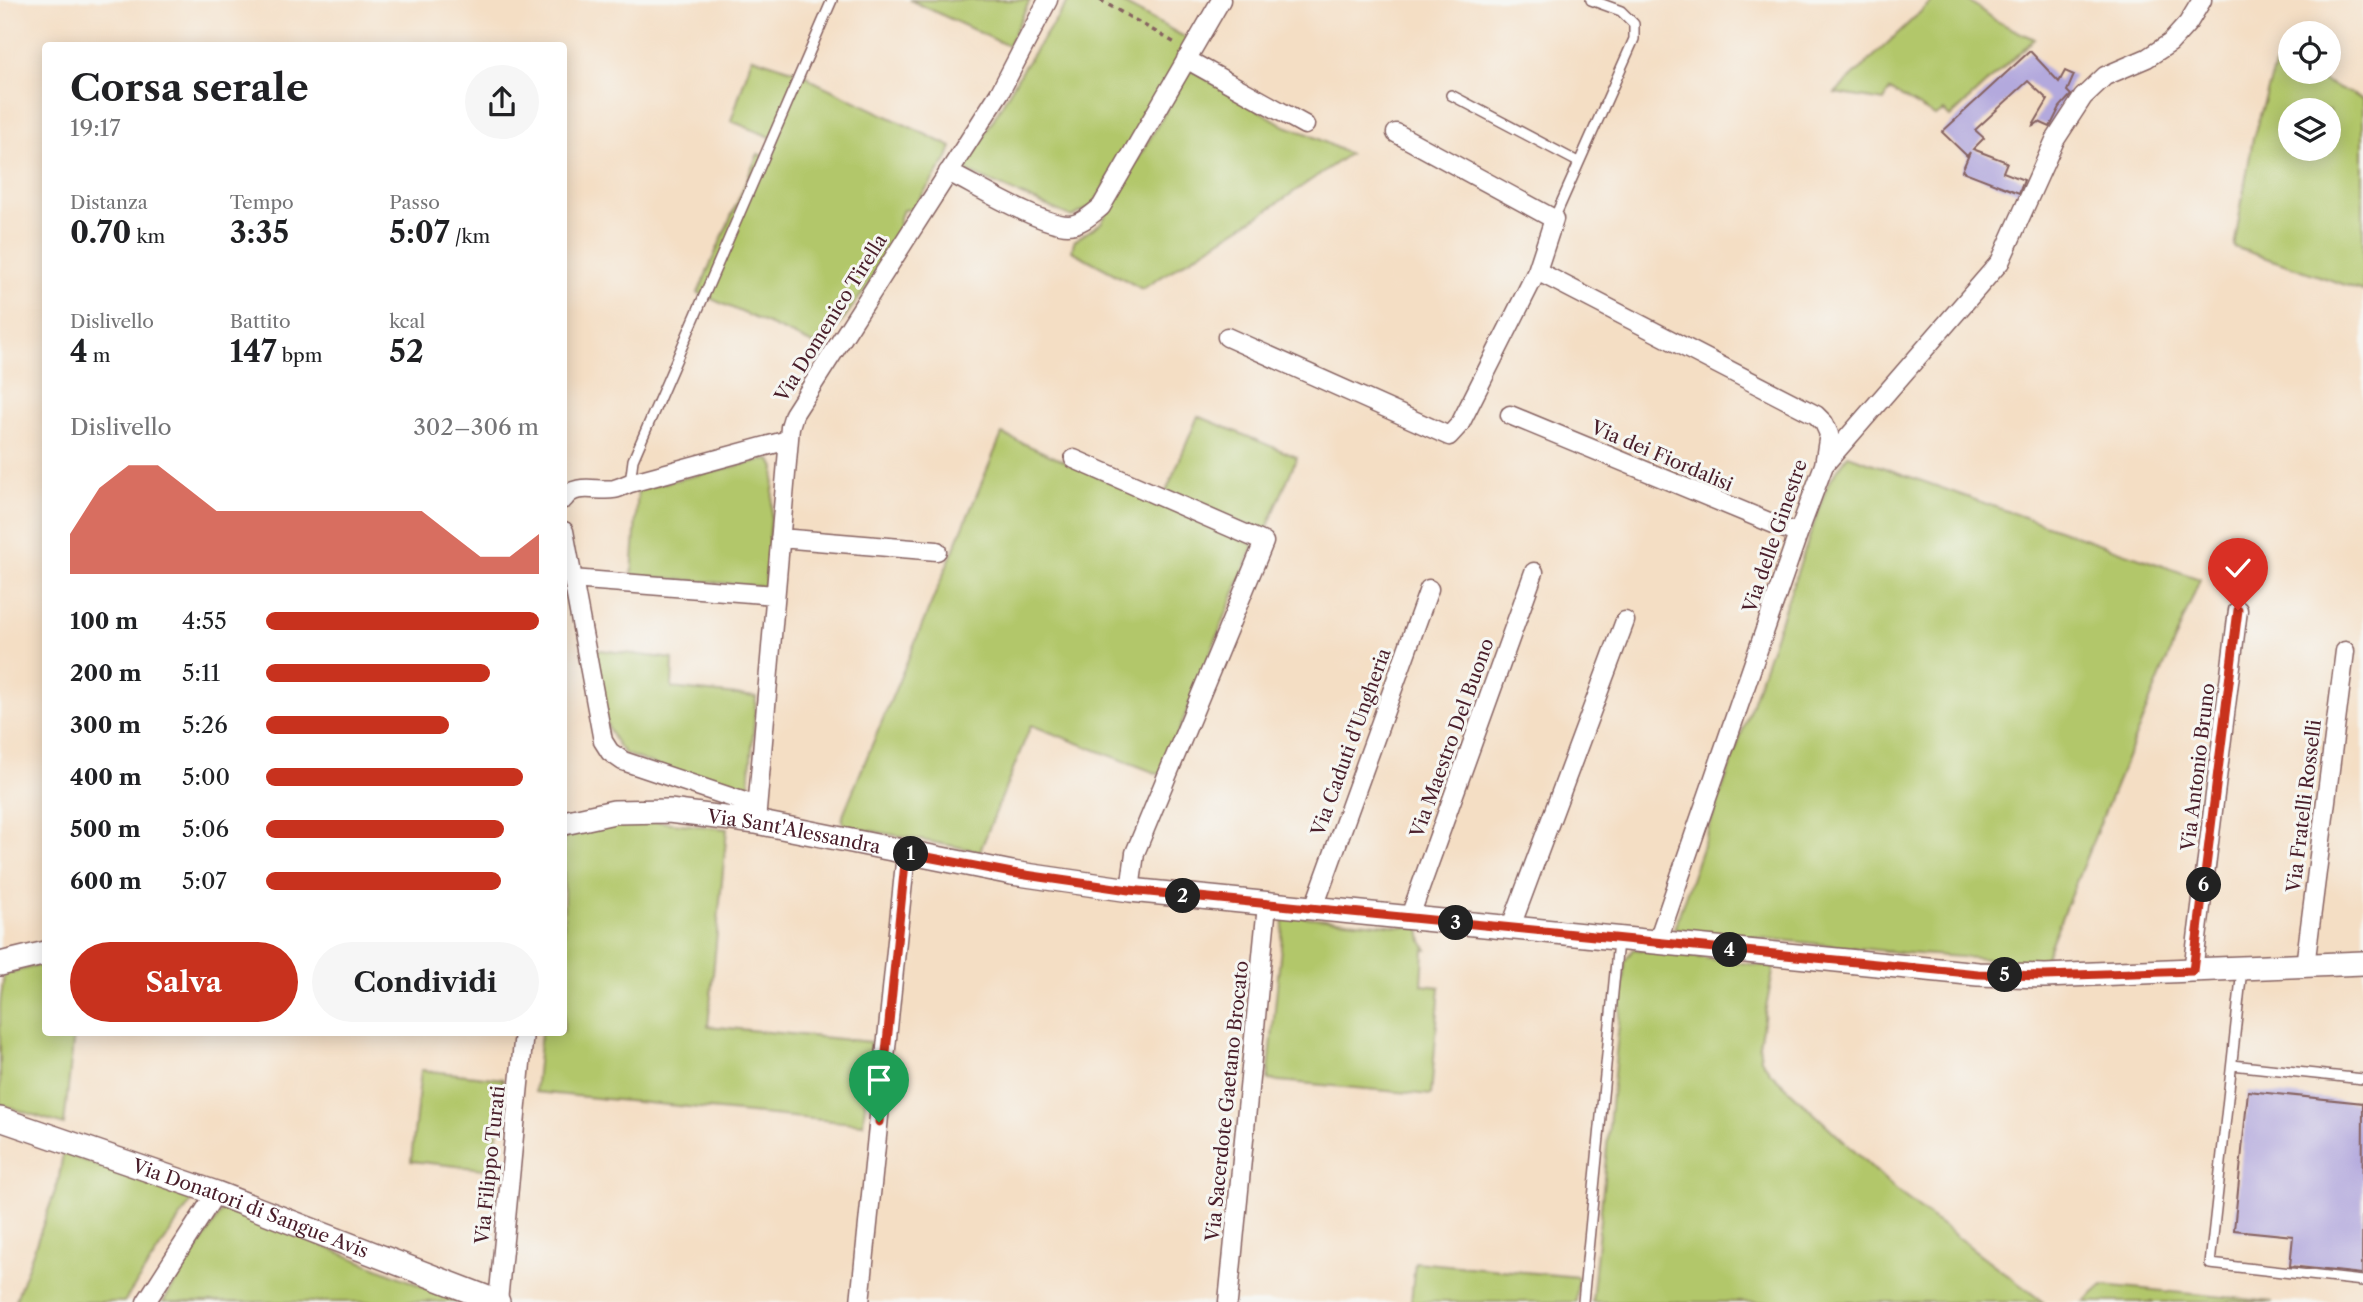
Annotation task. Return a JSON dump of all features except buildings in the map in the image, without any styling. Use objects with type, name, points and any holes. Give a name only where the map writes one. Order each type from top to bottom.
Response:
[{"type":"street","name":"Via Domenico Tirella","points":[[757,814],[788,440],[794,414],[1000,92],[1048,0]]},
{"type":"street","points":[[948,172],[1044,220],[1070,225],[1087,219],[1101,207],[1221,0]]},
{"type":"street","points":[[1824,465],[2000,262],[2055,140],[2083,97],[2105,76],[2147,58],[2170,43],[2188,23],[2202,0]]},
{"type":"street","points":[[1188,55],[1305,125]]},
{"type":"street","points":[[1227,337],[1448,436],[1460,425],[1537,271],[1554,219],[1396,133]]},
{"type":"street","name":"Via delle Ginestre","points":[[1537,271],[1816,415],[1829,434],[1824,465],[1657,943]]},
{"type":"street","name":"Via dei Fiordalisi","points":[[1510,415],[1798,534]]},
{"type":"street","points":[[567,493],[580,489],[614,489],[630,482],[788,440]]},
{"type":"street","points":[[1074,459],[1264,542],[1135,853],[1129,890]]},
{"type":"street","points":[[780,538],[937,551]]},
{"type":"street","points":[[567,549],[603,741],[610,752],[623,761],[757,814]]},
{"type":"street","name":"Via Maestro Del Buono","points":[[1409,919],[1534,572]]},
{"type":"street","points":[[572,579],[775,595]]},
{"type":"street","name":"Via Caduti d'Ungheria","points":[[1313,910],[1429,589]]},
{"type":"street","name":"Via Antonio Bruno","points":[[2193,971],[2238,610]]},
{"type":"street","points":[[1510,929],[1625,621]]},
{"type":"street","name":"Via Fratelli Rosselli","points":[[2305,966],[2345,651]]},
{"type":"street","name":"Via Sant'Alessandra","points":[[567,822],[614,812],[757,814],[906,853],[1012,873],[1129,890],[1978,974],[2045,976],[2363,963]]},
{"type":"street","points":[[860,1302],[906,853]]},
{"type":"street","name":"Via Sacerdote Gaetano Brocato","points":[[1227,1302],[1267,905]]},
{"type":"street","points":[[0,964],[42,954]]},
{"type":"street","name":"Via Filippo Turati","points":[[498,1302],[524,1036]]},
{"type":"street","name":"Via Donatori di Sangue Avis","points":[[0,1119],[216,1193],[498,1302]]},
{"type":"street","points":[[146,1302],[216,1193]]},
{"type":"lane","points":[[630,482],[633,460],[832,0]]},
{"type":"lane","points":[[1554,219],[1634,39],[1634,24],[1621,11],[1591,0]]},
{"type":"lane","points":[[1451,95],[1578,162]]},
{"type":"lane","points":[[1583,1302],[1618,939]]},
{"type":"lane","points":[[2242,969],[2210,1264],[2363,1281]]},
{"type":"lane","points":[[2232,1065],[2363,1079]]},
{"type":"path","points":[[1100,0],[1188,55]]},
{"type":"green space","points":[[910,0],[1030,0],[1008,46]]},
{"type":"green space","points":[[1069,0],[1117,0],[1190,40],[1093,206],[1072,217],[964,170],[1022,70]]},
{"type":"green space","points":[[1933,0],[1968,0],[1994,20],[2034,39],[1950,117],[1944,111],[1935,116],[1890,90],[1884,101],[1835,93]]},
{"type":"green space","points":[[752,57],[805,74],[813,81],[952,147],[947,160],[912,209],[903,210],[899,230],[865,290],[822,348],[698,293],[758,154],[770,158],[778,140],[731,121]]},
{"type":"green space","points":[[2277,60],[2278,84],[2330,84],[2363,99],[2363,291],[2234,247],[2253,138]]},
{"type":"green space","points":[[1190,69],[1285,126],[1349,154],[1266,211],[1142,289],[1072,251],[1074,241],[1101,223]]},
{"type":"green space","points":[[1198,416],[1297,457],[1265,533],[1166,492]]},
{"type":"green space","points":[[1002,434],[1254,545],[1161,775],[1031,725],[980,851],[845,826],[842,821],[844,812]]},
{"type":"green space","points":[[1848,455],[2200,579],[2043,963],[1905,953],[1674,929],[1828,483]]},
{"type":"green space","points":[[771,460],[775,468],[765,587],[632,575],[638,489]]},
{"type":"green space","points":[[592,649],[673,659],[672,688],[756,697],[748,798],[625,754],[616,743],[605,718]]},
{"type":"green space","points":[[653,821],[727,829],[708,1026],[871,1042],[863,1124],[535,1092],[541,1036],[567,1036],[567,831]]},
{"type":"green space","points":[[1284,915],[1420,928],[1427,950],[1424,950],[1422,985],[1440,987],[1431,1095],[1268,1080]]},
{"type":"green space","points":[[1633,949],[1774,967],[1759,1044],[1761,1059],[1770,1072],[1898,1192],[2043,1302],[1592,1302],[1625,961]]},
{"type":"green space","points":[[42,965],[42,1036],[74,1036],[64,1125],[0,1104],[0,1004],[4,974]]},
{"type":"green space","points":[[421,1070],[503,1079],[493,1170],[411,1161]]},
{"type":"green space","points":[[63,1153],[192,1200],[124,1302],[15,1302],[58,1183]]},
{"type":"green space","points":[[225,1206],[461,1302],[163,1302]]},
{"type":"green space","points":[[1415,1262],[1578,1277],[1576,1302],[1411,1302]]},
{"type":"green space","points":[[2103,1285],[2273,1302],[2084,1302]]},
{"type":"route","points":[[879,1122],[906,853],[1012,873],[1129,890],[1978,974],[2045,976],[2193,971],[2238,610]]}]
